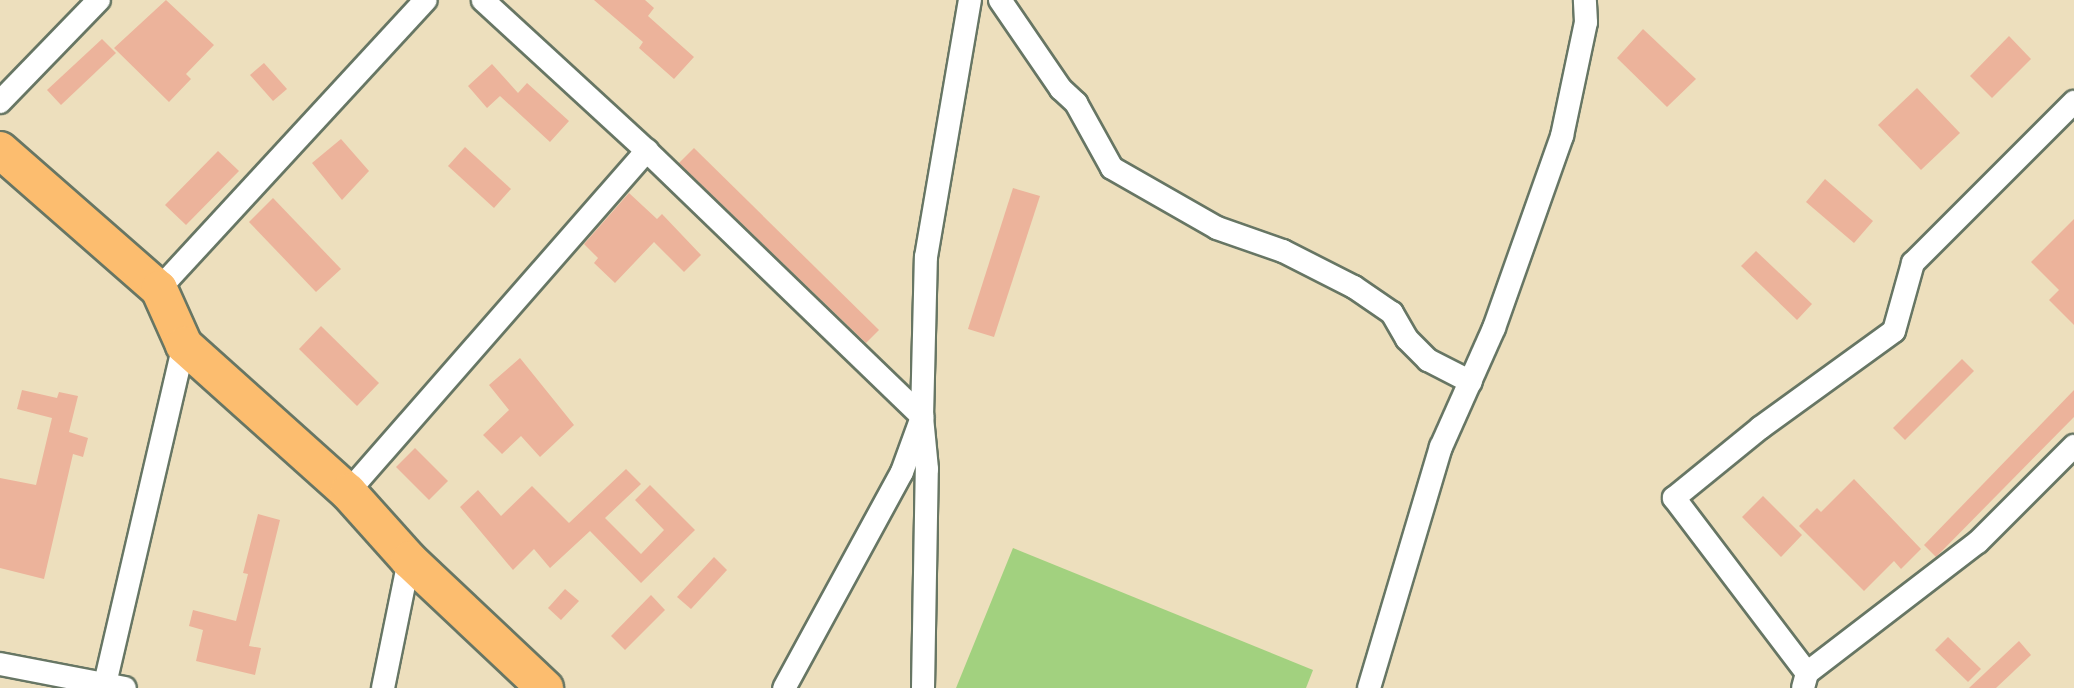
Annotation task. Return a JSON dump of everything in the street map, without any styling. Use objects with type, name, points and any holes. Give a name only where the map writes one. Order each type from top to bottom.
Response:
[{"type":"main road","points":[[0,150],[159,289],[184,345],[348,492],[409,560],[545,688]]},
{"type":"street","points":[[0,102],[99,0]]},
{"type":"street","points":[[159,289],[426,0]]},
{"type":"street","points":[[483,0],[647,151],[922,417]]},
{"type":"street","points":[[923,688],[927,469],[922,417],[926,257],[970,0]]},
{"type":"street","points":[[1000,0],[1061,89],[1076,103],[1112,168],[1217,228],[1283,251],[1362,292],[1392,313],[1407,339],[1428,360],[1471,382]]},
{"type":"street","points":[[1369,688],[1441,447],[1494,328],[1562,136],[1586,22],[1585,0]]},
{"type":"street","points":[[2074,102],[1913,263],[1894,331],[1760,428],[1674,498],[1805,681],[1978,542],[2063,468],[2074,446]]},
{"type":"street","points":[[348,492],[647,151]]},
{"type":"street","points":[[0,664],[112,686],[184,345]]},
{"type":"street","points":[[784,688],[902,472],[922,417]]},
{"type":"street","points":[[383,688],[409,560]]},
{"type":"green space","points":[[1013,548],[1313,670],[1306,688],[956,688]]},
{"type":"building","points":[[166,0],[214,45],[186,74],[191,79],[169,102],[114,48]]},
{"type":"building","points":[[594,0],[645,0],[654,8],[648,16],[694,57],[674,79],[639,48],[643,42]]},
{"type":"building","points":[[1643,29],[1696,79],[1667,107],[1617,58]]},
{"type":"building","points":[[2009,36],[2031,59],[1992,98],[1970,76]]},
{"type":"building","points":[[102,39],[116,53],[61,105],[47,90]]},
{"type":"building","points":[[264,63],[287,89],[273,101],[250,75]]},
{"type":"building","points":[[492,64],[518,93],[527,83],[569,121],[550,142],[500,96],[487,108],[468,86]]},
{"type":"building","points":[[1917,88],[1960,133],[1921,170],[1878,125]]},
{"type":"building","points":[[341,139],[369,171],[342,200],[312,163]]},
{"type":"building","points":[[465,147],[511,189],[494,208],[448,166]]},
{"type":"building","points":[[694,148],[879,330],[866,343],[679,163]]},
{"type":"building","points":[[218,151],[239,171],[186,225],[165,205]]},
{"type":"building","points":[[1825,179],[1873,221],[1854,243],[1806,202]]},
{"type":"building","points":[[1013,188],[1040,196],[994,337],[968,329]]},
{"type":"building","points":[[629,193],[657,219],[662,214],[701,255],[684,272],[654,242],[615,283],[594,263],[598,258],[584,244]]},
{"type":"building","points":[[273,198],[341,269],[316,292],[249,222]]},
{"type":"building","points":[[2074,219],[2074,325],[2049,300],[2059,290],[2031,262]]},
{"type":"building","points":[[1756,251],[1812,304],[1797,320],[1741,266]]},
{"type":"building","points":[[321,326],[379,383],[357,406],[299,349]]},
{"type":"building","points":[[520,358],[574,425],[540,457],[521,436],[502,454],[483,435],[509,410],[489,385]]},
{"type":"building","points":[[1962,359],[1974,371],[1905,440],[1893,428]]},
{"type":"building","points":[[22,390],[57,398],[59,392],[78,396],[69,432],[88,438],[83,457],[73,454],[44,579],[0,568],[0,478],[36,485],[52,418],[17,409]]},
{"type":"building","points":[[2074,390],[2074,417],[1936,557],[1924,545]]},
{"type":"building","points":[[415,448],[448,481],[429,500],[396,467]]},
{"type":"building","points":[[626,469],[641,484],[605,518],[641,554],[664,530],[635,500],[650,485],[695,530],[641,583],[590,531],[550,568],[534,549],[513,570],[460,507],[478,490],[501,516],[532,486],[569,523]]},
{"type":"building","points":[[1854,479],[1921,549],[1901,569],[1894,561],[1864,591],[1799,526],[1817,508],[1821,512]]},
{"type":"building","points":[[1763,496],[1802,535],[1781,557],[1742,517]]},
{"type":"building","points":[[258,514],[280,520],[249,646],[261,648],[255,675],[196,661],[203,630],[189,626],[193,610],[236,621],[248,574],[243,573]]},
{"type":"building","points":[[714,557],[727,570],[691,609],[677,597]]},
{"type":"building","points":[[565,589],[579,601],[561,620],[548,608]]},
{"type":"building","points":[[651,595],[665,610],[625,650],[611,636]]},
{"type":"building","points":[[1948,637],[1981,669],[1968,682],[1935,650]]},
{"type":"building","points":[[2019,641],[2031,655],[1996,688],[1969,688]]}]
